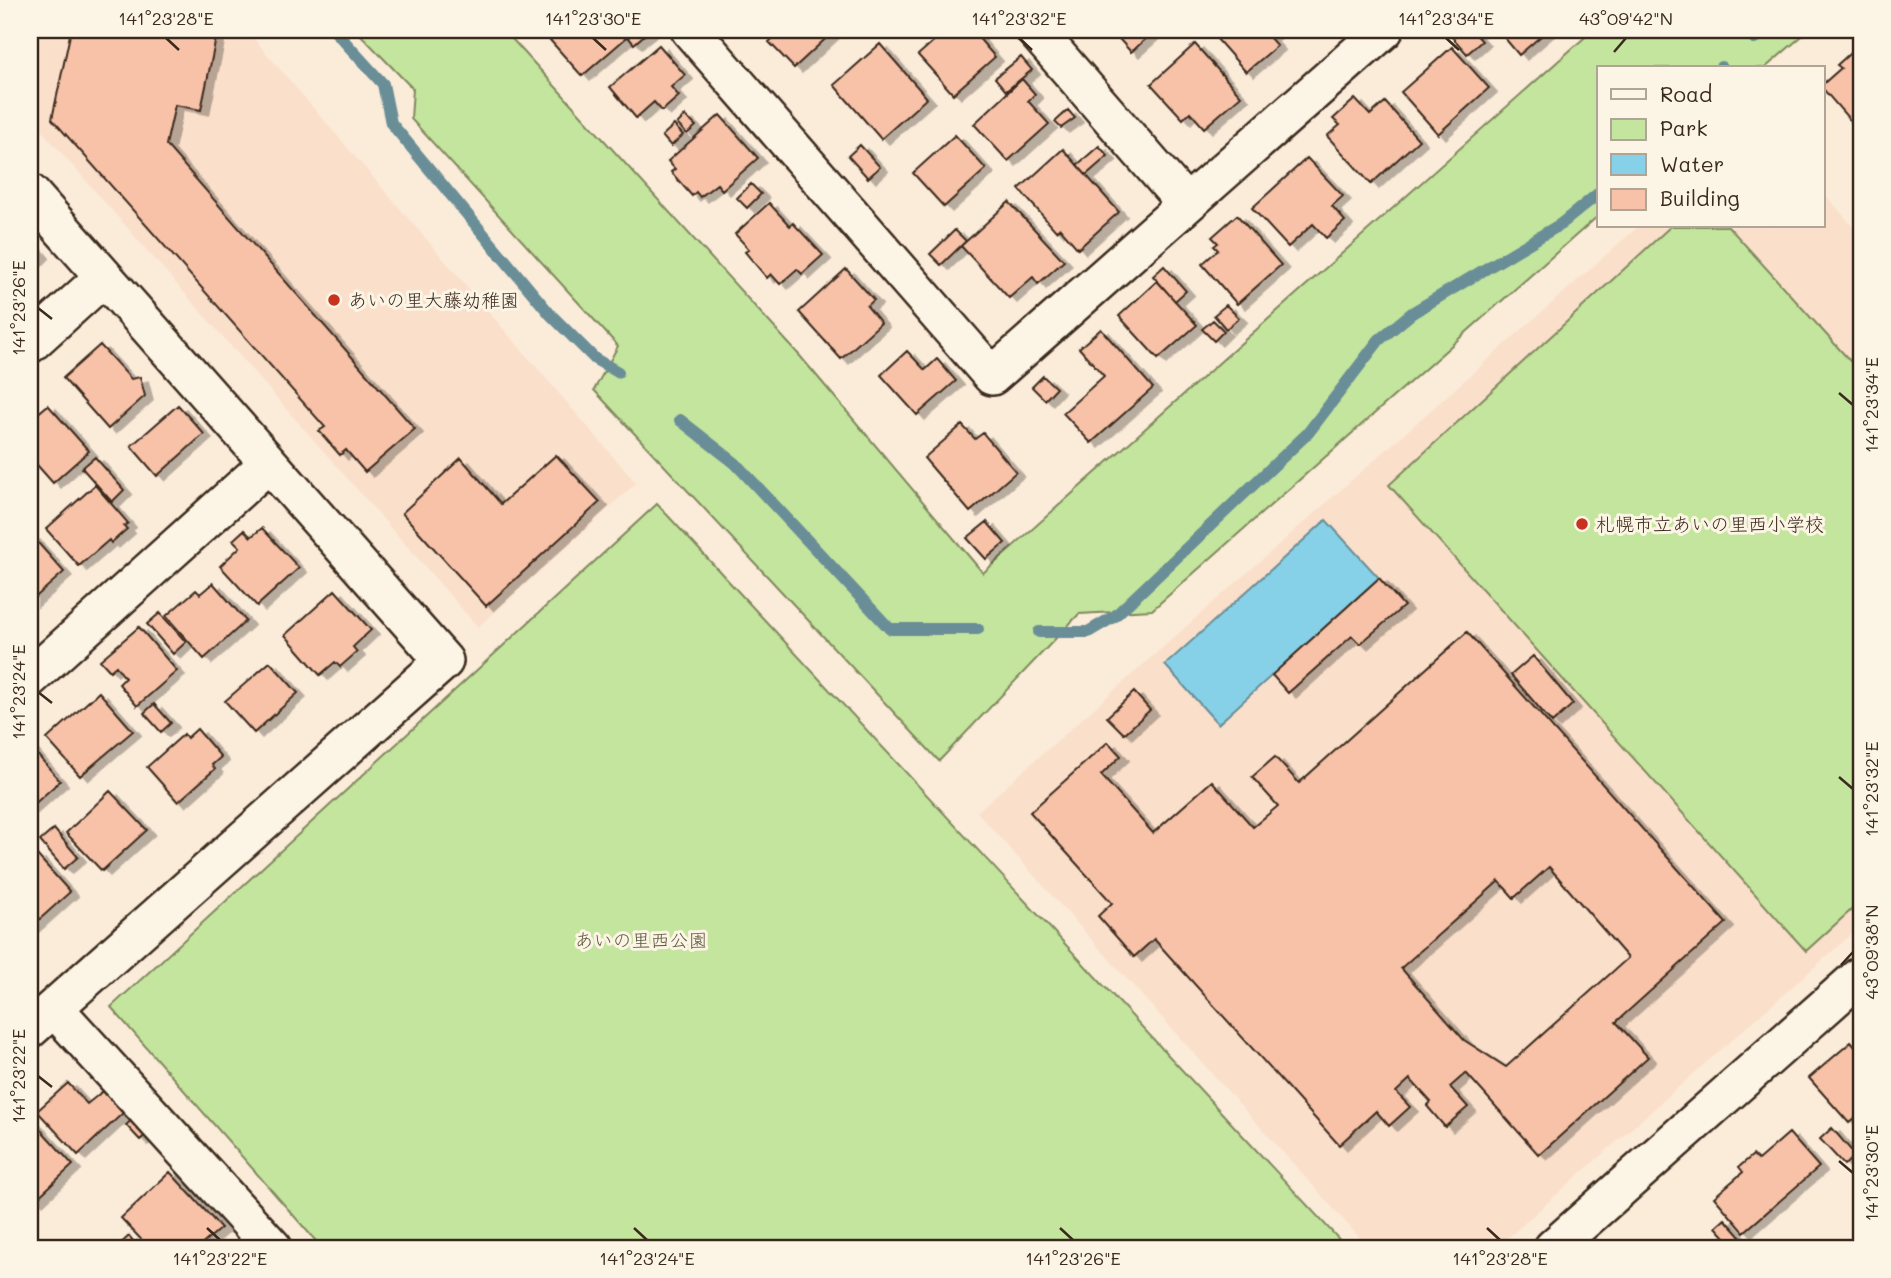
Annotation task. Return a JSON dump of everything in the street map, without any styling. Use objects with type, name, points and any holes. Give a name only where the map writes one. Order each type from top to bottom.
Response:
[{"type":"street","points":[[690,30],[992,376],[1384,30]]},
{"type":"street","points":[[1035,30],[1186,204]]},
{"type":"street","points":[[30,193],[444,661],[42,1019],[262,1244]]},
{"type":"street","points":[[30,344],[104,277]]},
{"type":"street","points":[[30,678],[268,463]]},
{"type":"street","points":[[1553,1248],[1861,975]]},
{"type":"shaded area","name":"あいの里大藤幼稚園","points":[[40,30],[247,31],[636,483],[478,627],[30,117],[30,91]]},
{"type":"shaded area","name":"札幌市立あいの里西小学校","points":[[1825,194],[1861,236],[1861,926],[1496,1248],[1434,1248],[1426,1240],[1418,1248],[1369,1248],[977,812],[1637,228],[1825,228]]},
{"type":"green space","points":[[356,30],[504,30],[800,356],[983,573],[1593,30],[1809,30],[1767,66],[1597,66],[1597,217],[1152,610],[1079,614],[939,761],[594,390],[618,346],[411,119],[413,89]]},
{"type":"green space","points":[[1669,228],[1730,228],[1861,373],[1861,901],[1806,951],[1389,485]]},
{"type":"green space","name":"あいの里西公園","points":[[657,504],[1347,1248],[322,1248],[111,1007]]},
{"type":"water","points":[[1326,520],[1379,578],[1218,724],[1165,665]]},
{"type":"building","points":[[71,30],[173,30],[216,38],[201,110],[175,105],[166,145],[415,429],[365,472],[346,450],[340,455],[319,431],[325,427],[52,119]]},
{"type":"building","points":[[541,30],[618,30],[626,38],[582,76]]},
{"type":"building","points":[[622,30],[650,30],[634,44]]},
{"type":"building","points":[[782,30],[835,30],[794,68],[769,42]]},
{"type":"building","points":[[946,30],[979,30],[981,32],[977,36],[995,57],[953,94],[918,55]]},
{"type":"building","points":[[1111,30],[1156,30],[1131,52]]},
{"type":"building","points":[[1209,30],[1278,30],[1269,37],[1277,46],[1246,72]]},
{"type":"building","points":[[1446,30],[1472,30],[1482,41],[1467,54]]},
{"type":"building","points":[[1498,30],[1548,30],[1519,55]]},
{"type":"building","points":[[880,44],[927,98],[881,139],[834,85]]},
{"type":"building","points":[[1195,44],[1241,96],[1204,128],[1190,112],[1183,119],[1151,84]]},
{"type":"building","points":[[659,45],[685,75],[671,87],[679,96],[662,111],[654,102],[636,118],[610,87]]},
{"type":"building","points":[[1858,46],[1861,50],[1861,133],[1825,91],[1825,82],[1841,68],[1837,65]]},
{"type":"building","points":[[1452,47],[1489,88],[1438,134],[1401,92]]},
{"type":"building","points":[[1021,57],[1032,70],[1006,91],[995,78]]},
{"type":"building","points":[[1022,79],[1035,94],[1028,101],[1049,124],[1008,161],[974,124]]},
{"type":"building","points":[[1355,99],[1370,115],[1385,102],[1419,140],[1371,184],[1327,136],[1340,125],[1333,119]]},
{"type":"building","points":[[1068,110],[1075,118],[1061,128],[1055,122]]},
{"type":"building","points":[[720,115],[758,158],[722,190],[717,184],[700,197],[696,192],[692,196],[671,172],[675,169],[668,161]]},
{"type":"building","points":[[685,116],[696,126],[687,134],[677,124]]},
{"type":"building","points":[[674,125],[683,135],[671,146],[662,136]]},
{"type":"building","points":[[955,135],[986,169],[944,207],[913,173]]},
{"type":"building","points":[[860,145],[880,167],[868,178],[848,156]]},
{"type":"building","points":[[1099,146],[1108,156],[1086,175],[1077,165]]},
{"type":"building","points":[[1063,149],[1119,212],[1078,249],[1060,228],[1056,231],[1019,189]]},
{"type":"building","points":[[1307,158],[1343,196],[1332,206],[1345,221],[1326,238],[1313,224],[1288,247],[1252,208]]},
{"type":"building","points":[[751,184],[761,194],[747,208],[737,198]]},
{"type":"building","points":[[1009,202],[1064,261],[1038,284],[1033,277],[1009,298],[961,246]]},
{"type":"building","points":[[769,203],[790,226],[793,223],[823,255],[802,274],[797,269],[780,284],[771,274],[767,278],[745,252],[749,249],[735,234]]},
{"type":"building","points":[[1237,215],[1281,265],[1237,304],[1202,264],[1218,250],[1214,246],[1218,243],[1212,237]]},
{"type":"building","points":[[955,230],[966,241],[941,265],[930,254]]},
{"type":"building","points":[[30,241],[41,254],[30,265]]},
{"type":"building","points":[[1164,266],[1186,291],[1175,301],[1153,276]]},
{"type":"building","points":[[846,269],[874,300],[867,306],[881,323],[841,359],[799,312]]},
{"type":"building","points":[[1157,281],[1197,325],[1158,359],[1119,316]]},
{"type":"building","points":[[1226,305],[1239,318],[1226,329],[1214,315]]},
{"type":"building","points":[[1213,320],[1224,331],[1214,341],[1202,329]]},
{"type":"building","points":[[1101,329],[1153,388],[1091,443],[1063,413],[1104,376],[1079,348]]},
{"type":"building","points":[[100,345],[131,379],[140,377],[145,396],[108,429],[63,378]]},
{"type":"building","points":[[907,351],[925,370],[937,359],[956,381],[917,415],[881,375]]},
{"type":"building","points":[[1043,376],[1056,388],[1045,400],[1032,387]]},
{"type":"building","points":[[48,405],[89,451],[53,483],[30,457],[30,420]]},
{"type":"building","points":[[178,405],[204,434],[157,476],[131,446]]},
{"type":"building","points":[[962,425],[975,439],[983,433],[1016,472],[970,512],[924,458]]},
{"type":"building","points":[[556,455],[600,502],[486,606],[402,513],[461,458],[501,504]]},
{"type":"building","points":[[95,457],[124,490],[112,502],[82,468]]},
{"type":"building","points":[[95,485],[128,523],[124,526],[127,529],[111,543],[109,540],[79,566],[46,529]]},
{"type":"building","points":[[987,522],[1005,543],[986,559],[967,538]]},
{"type":"building","points":[[262,528],[299,568],[257,606],[220,566],[240,547],[233,540],[244,530],[251,537]]},
{"type":"building","points":[[32,536],[64,572],[30,602],[30,538]]},
{"type":"building","points":[[1379,578],[1404,606],[1360,644],[1352,636],[1288,693],[1272,675]]},
{"type":"building","points":[[213,583],[246,621],[204,659],[166,616],[196,590],[200,594]]},
{"type":"building","points":[[335,590],[371,630],[353,647],[357,652],[340,667],[335,662],[320,675],[285,635]]},
{"type":"building","points":[[160,613],[186,642],[173,654],[147,624]]},
{"type":"building","points":[[139,627],[177,671],[137,706],[119,684],[125,678],[116,666],[110,671],[100,660]]},
{"type":"building","points":[[1467,632],[1726,923],[1616,1022],[1648,1057],[1539,1155],[1466,1073],[1450,1087],[1468,1107],[1445,1127],[1427,1106],[1431,1102],[1410,1079],[1396,1092],[1410,1107],[1389,1126],[1376,1111],[1339,1145],[1154,939],[1134,957],[1098,916],[1112,903],[1030,812],[1108,742],[1121,756],[1101,775],[1153,833],[1212,781],[1253,827],[1278,806],[1252,777],[1275,757],[1299,783]],"holes":[[[1549,867],[1628,958],[1506,1067],[1464,1040],[1401,968],[1499,881],[1514,898]]]},
{"type":"building","points":[[1533,656],[1573,704],[1552,723],[1511,675]]},
{"type":"building","points":[[270,662],[298,693],[254,733],[225,701]]},
{"type":"building","points":[[99,692],[133,731],[80,776],[47,739]]},
{"type":"building","points":[[1134,692],[1150,710],[1124,734],[1107,717]]},
{"type":"building","points":[[154,704],[171,723],[161,732],[144,713]]},
{"type":"building","points":[[197,729],[221,757],[212,765],[215,769],[178,802],[147,767],[184,734],[187,738]]},
{"type":"building","points":[[30,746],[60,781],[30,808]]},
{"type":"building","points":[[110,791],[147,830],[102,871],[66,833]]},
{"type":"building","points":[[54,829],[78,857],[64,869],[40,841]]},
{"type":"building","points":[[37,855],[70,892],[30,928],[30,862]]},
{"type":"building","points":[[1851,1042],[1861,1054],[1861,1113],[1849,1123],[1809,1078]]},
{"type":"building","points":[[68,1083],[87,1104],[103,1091],[123,1113],[78,1155],[37,1111]]},
{"type":"building","points":[[137,1115],[151,1130],[140,1140],[126,1125]]},
{"type":"building","points":[[30,1118],[73,1165],[35,1200],[30,1195]]},
{"type":"building","points":[[1832,1128],[1856,1156],[1844,1165],[1820,1139]]},
{"type":"building","points":[[1789,1133],[1819,1167],[1744,1232],[1714,1197],[1743,1172],[1739,1167],[1753,1155],[1758,1160]]},
{"type":"building","points":[[170,1172],[221,1228],[198,1248],[149,1248],[121,1218]]},
{"type":"building","points":[[1725,1219],[1742,1238],[1733,1246],[1716,1227]]},
{"type":"building","points":[[129,1236],[139,1248],[116,1248]]},
{"type":"waterway","points":[[334,30],[383,84],[391,123],[550,314],[595,359],[618,372]]},
{"type":"waterway","points":[[1754,39],[1764,30]]},
{"type":"waterway","points":[[1039,632],[1088,632],[1115,616],[1308,433],[1379,340],[1412,313],[1561,224],[1597,195]]},
{"type":"waterway","points":[[680,420],[735,463],[890,629],[978,629]]},
{"type":"place","name":"あいの里大藤幼稚園","points":[[334,300]]},
{"type":"place","name":"札幌市立あいの里西小学校","points":[[1582,524]]}]
